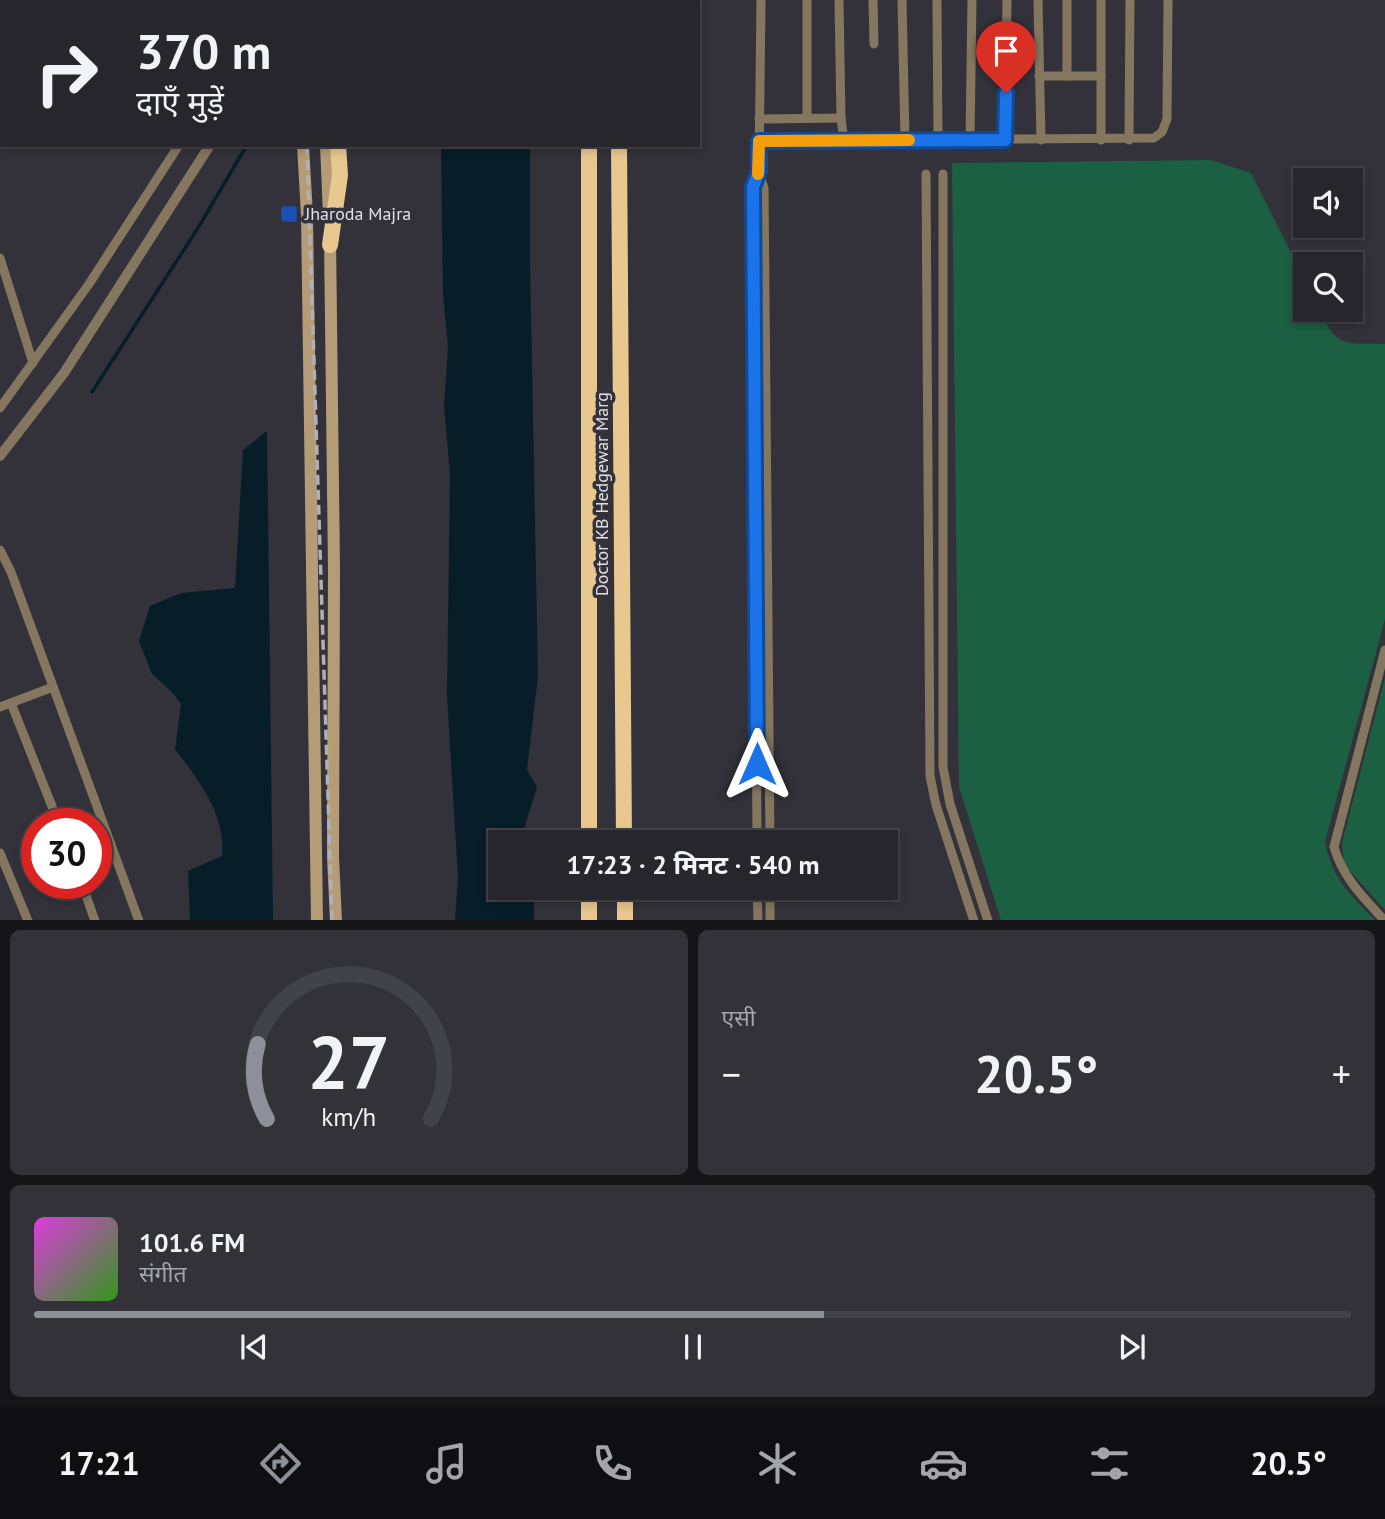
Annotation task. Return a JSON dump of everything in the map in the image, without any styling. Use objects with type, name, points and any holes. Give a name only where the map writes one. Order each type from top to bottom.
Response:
[{"type":"highway","points":[[330,244],[340,175],[338,147]]},
{"type":"highway","name":"Doctor KB Hedgewar Marg","points":[[589,147],[589,830]]},
{"type":"highway","name":"Doctor KB Hedgewar Marg","points":[[619,147],[624,830]]},
{"type":"highway","points":[[589,900],[589,920]]},
{"type":"highway","points":[[625,900],[625,920]]},
{"type":"main road","points":[[303,147],[307,215],[317,920]]},
{"type":"main road","points":[[326,147],[330,244],[334,556],[333,857],[336,920]]},
{"type":"street","points":[[761,0],[759,171],[764,188],[770,830]]},
{"type":"street","points":[[807,0],[807,118]]},
{"type":"street","points":[[839,0],[841,118],[844,141]]},
{"type":"street","points":[[873,0],[874,44]]},
{"type":"street","points":[[902,0],[905,140]]},
{"type":"street","points":[[937,0],[938,140]]},
{"type":"street","points":[[970,140],[972,0]]},
{"type":"street","points":[[1005,140],[1007,0]]},
{"type":"street","points":[[1038,0],[1041,140]]},
{"type":"street","points":[[1067,0],[1067,76]]},
{"type":"street","points":[[1101,0],[1101,140]]},
{"type":"street","points":[[1129,140],[1130,0]]},
{"type":"street","points":[[759,141],[1154,138],[1162,132],[1167,119],[1168,0]]},
{"type":"street","points":[[1040,76],[1101,76]]},
{"type":"street","points":[[760,118],[841,118]]},
{"type":"street","points":[[0,408],[89,284],[178,147]]},
{"type":"street","points":[[0,456],[64,373],[209,147]]},
{"type":"street","points":[[757,830],[753,187],[759,171]]},
{"type":"street","points":[[926,174],[930,776],[936,805],[974,920]]},
{"type":"street","points":[[943,174],[943,767],[950,804],[988,920]]},
{"type":"street","points":[[0,258],[33,363]]},
{"type":"street","points":[[0,550],[11,572],[139,920]]},
{"type":"street","points":[[1385,650],[1334,847],[1339,866],[1351,884],[1385,920]]},
{"type":"street","points":[[0,707],[53,687]]},
{"type":"street","points":[[11,703],[53,808]]},
{"type":"street","points":[[0,853],[28,920]]},
{"type":"street","points":[[87,899],[95,920]]},
{"type":"street","points":[[757,900],[758,920]]},
{"type":"street","points":[[770,900],[770,920]]},
{"type":"green space","points":[[1211,160],[1251,173],[1293,257],[1293,322],[1325,322],[1337,338],[1344,341],[1385,344],[1385,619],[1325,842],[1337,876],[1375,920],[1001,920],[959,787],[952,163]]},
{"type":"green space","points":[[1385,677],[1385,910],[1344,864],[1342,843]]},
{"type":"water","points":[[441,147],[530,147],[538,676],[527,770],[537,787],[524,830],[488,830],[488,900],[534,900],[534,920],[455,920],[458,878],[447,695],[450,474],[444,406],[448,346],[443,295]]},
{"type":"water","points":[[267,431],[273,920],[190,920],[188,871],[222,856],[220,826],[209,799],[175,749],[181,704],[152,674],[139,641],[150,606],[181,593],[235,588],[243,450]]},
{"type":"waterway","points":[[92,392],[198,228],[246,147]]},
{"type":"railway","points":[[307,147],[332,920]]},
{"type":"slow traffic","points":[[758,174],[759,141],[909,140]]},
{"type":"place","name":"Jharoda Majra","points":[[289,214]]},
{"type":"route","points":[[757,764],[753,187],[759,171],[759,141],[1005,140],[1006,93]]}]
